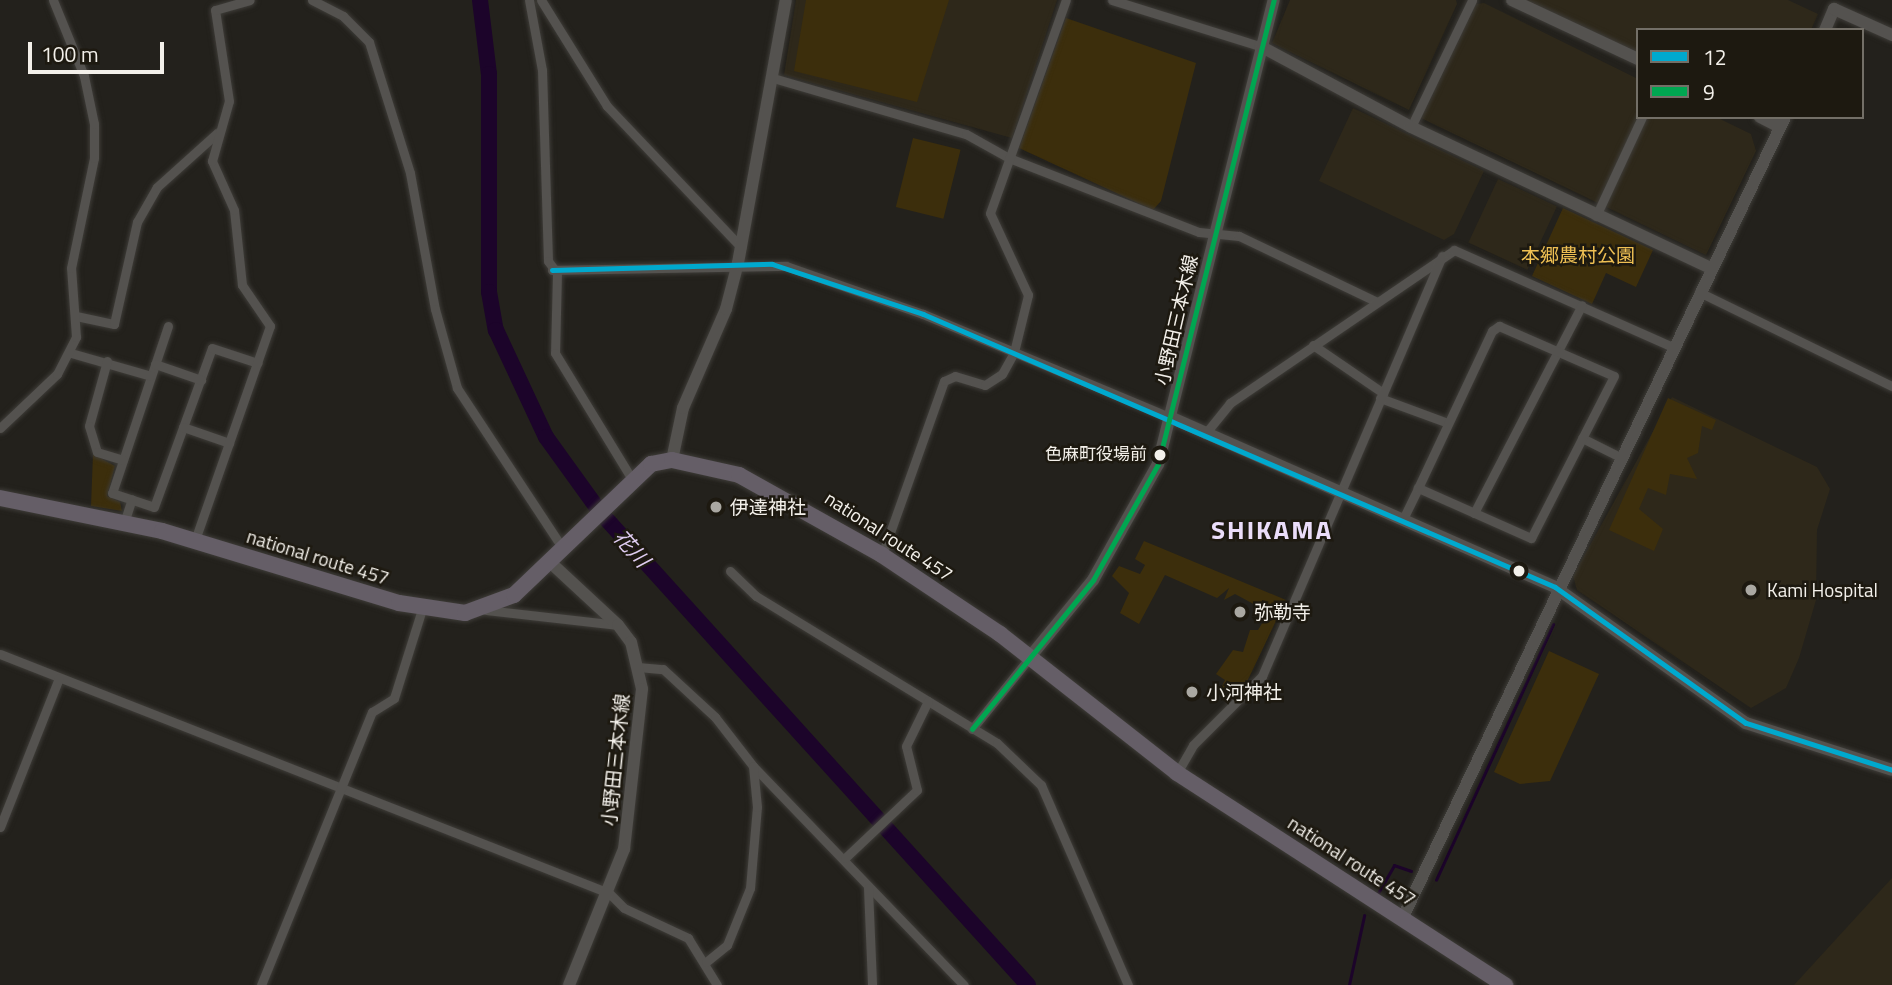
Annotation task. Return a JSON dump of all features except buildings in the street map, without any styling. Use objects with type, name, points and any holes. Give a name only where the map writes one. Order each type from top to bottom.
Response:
[{"type":"highway","points":[[486,610],[565,552],[651,464],[672,460]]},
{"type":"highway","name":"national route 457","points":[[672,460],[739,475],[882,555],[1030,657],[1177,773],[1505,985]]},
{"type":"highway","name":"national route 457","points":[[0,498],[195,540],[422,609],[486,610]]},
{"type":"street","points":[[0,428],[71,354],[76,316],[71,268],[94,158],[94,124],[84,76],[53,0]]},
{"type":"street","points":[[195,540],[258,363],[270,320],[242,285],[234,210],[212,162],[217,133],[229,102],[215,10],[250,0]]},
{"type":"street","points":[[312,0],[343,16],[369,42],[410,173],[435,309],[457,388],[565,552]]},
{"type":"street","points":[[529,0],[542,70],[543,209],[552,270],[560,366],[633,481]]},
{"type":"street","points":[[541,0],[607,106],[741,247]]},
{"type":"street","points":[[672,460],[683,408],[726,309],[738,263],[786,0]]},
{"type":"street","points":[[882,555],[944,382],[955,376],[985,386],[1002,374],[1014,352],[1028,295],[989,213],[1066,0]]},
{"type":"street","points":[[1112,0],[1260,46],[1411,127],[1711,268]]},
{"type":"street","name":"小野田三本木線","points":[[1030,657],[1093,580],[1132,515],[1172,418],[1260,46],[1274,0]]},
{"type":"street","points":[[1411,127],[1472,0]]},
{"type":"street","points":[[1512,0],[1636,58]]},
{"type":"street","points":[[1826,28],[1834,9],[1892,35]]},
{"type":"street","points":[[773,78],[966,134],[1009,158],[1281,254],[1375,302]]},
{"type":"street","points":[[1596,216],[1641,119]]},
{"type":"street","points":[[1402,919],[1555,587],[1782,122]]},
{"type":"street","points":[[76,316],[114,324],[137,222],[164,179],[217,133]]},
{"type":"street","points":[[1205,434],[1230,403],[1454,250],[1673,347]]},
{"type":"street","points":[[1177,773],[1201,737],[1262,676],[1442,256]]},
{"type":"street","points":[[552,270],[738,263],[786,266],[1014,352],[1172,418],[1337,496],[1403,520],[1555,587],[1746,723],[1892,770]]},
{"type":"street","points":[[1699,292],[1892,386]]},
{"type":"street","points":[[1474,513],[1582,305]]},
{"type":"street","points":[[168,326],[112,493],[154,507],[212,348],[258,363]]},
{"type":"street","points":[[1403,520],[1448,423],[1499,326],[1614,376],[1531,538],[1418,488]]},
{"type":"street","points":[[1313,345],[1381,395],[1448,423]]},
{"type":"street","points":[[71,354],[107,361],[150,376]]},
{"type":"street","points":[[107,361],[89,426],[97,452],[123,460]]},
{"type":"street","points":[[155,364],[201,380]]},
{"type":"street","points":[[183,427],[229,443]]},
{"type":"street","points":[[1582,438],[1620,457]]},
{"type":"street","points":[[124,523],[132,499]]},
{"type":"street","name":"小野田三本木線","points":[[551,564],[618,625],[638,667],[641,709],[631,802],[609,893],[569,985]]},
{"type":"street","points":[[730,571],[756,596],[972,730],[1041,785],[1128,985]]},
{"type":"street","points":[[261,985],[372,712],[394,698],[422,609]]},
{"type":"street","points":[[486,610],[618,625]]},
{"type":"street","points":[[0,654],[341,792],[609,893],[624,908],[688,938],[706,962],[717,985]]},
{"type":"street","points":[[972,730],[1030,657]]},
{"type":"street","points":[[638,667],[663,669],[723,726],[753,766],[847,855],[868,888],[964,985]]},
{"type":"street","points":[[0,827],[59,678]]},
{"type":"street","points":[[847,855],[911,796],[918,786],[906,746],[928,701]]},
{"type":"street","points":[[706,962],[727,945],[750,888],[757,807],[753,766]]},
{"type":"street","points":[[868,888],[872,985]]},
{"type":"shaded area","points":[[796,0],[1057,0],[1012,138],[784,75]]},
{"type":"shaded area","points":[[1290,0],[1456,0],[1457,4],[1409,110],[1272,43]]},
{"type":"shaded area","points":[[1521,0],[1788,0],[1818,14],[1812,28],[1636,28],[1636,54]]},
{"type":"shaded area","points":[[1484,3],[1636,78],[1636,119],[1720,119],[1751,134],[1756,151],[1706,255],[1421,118],[1476,4]]},
{"type":"shaded area","points":[[1353,108],[1484,171],[1454,234],[1444,240],[1319,181]]},
{"type":"shaded area","points":[[1498,179],[1557,206],[1527,270],[1468,242]]},
{"type":"shaded area","points":[[1672,397],[1817,467],[1830,489],[1817,530],[1816,600],[1799,658],[1786,688],[1751,708],[1577,590],[1573,576]]},
{"type":"shaded area","points":[[1892,878],[1892,985],[1794,985]]},
{"type":"green space","points":[[806,0],[949,0],[917,102],[794,71]]},
{"type":"green space","points":[[1066,18],[1196,63],[1161,201],[1153,210],[1019,148]]},
{"type":"green space","points":[[913,138],[961,150],[943,219],[896,207]]},
{"type":"green space","name":"本郷農村公園","points":[[1563,208],[1653,250],[1636,287],[1606,273],[1592,304],[1532,276]]},
{"type":"green space","points":[[1668,398],[1716,420],[1712,430],[1702,426],[1698,453],[1687,458],[1697,479],[1670,474],[1666,495],[1648,488],[1639,509],[1663,529],[1654,551],[1609,530]]},
{"type":"green space","points":[[93,454],[115,466],[107,496],[120,502],[122,511],[91,506]]},
{"type":"green space","points":[[1144,541],[1286,600],[1244,688],[1221,688],[1225,680],[1216,674],[1233,650],[1243,652],[1250,630],[1258,630],[1264,620],[1259,607],[1235,594],[1224,600],[1229,588],[1217,598],[1165,575],[1139,624],[1120,613],[1129,593],[1112,576],[1119,566],[1140,574],[1145,565],[1135,559]]},
{"type":"green space","points":[[1549,651],[1599,674],[1550,781],[1520,784],[1494,772]]},
{"type":"waterway","name":"花川","points":[[480,0],[489,74],[489,292],[496,330],[546,437],[600,512],[1028,985]]},
{"type":"waterway","points":[[1436,880],[1553,624]]},
{"type":"waterway","points":[[1377,895],[1394,865],[1411,871]]},
{"type":"waterway","points":[[1349,985],[1364,916]]},
{"type":"transit line","name":"9","points":[[972,729],[1093,580],[1158,464],[1274,0]]},
{"type":"transit line","name":"12","points":[[552,270],[772,264],[923,314],[1555,587],[1746,723],[1892,770]]},
{"type":"place","name":"色麻町役場前","points":[[1160,455]]},
{"type":"place","name":"伊達神社","points":[[716,507]]},
{"type":"place","name":"Kami Hospital","points":[[1751,590]]},
{"type":"place","name":"弥勒寺","points":[[1240,612]]},
{"type":"place","name":"小河神社","points":[[1192,692]]},
{"type":"district","name":"SHIKAMA","points":[[1272,530]]}]
